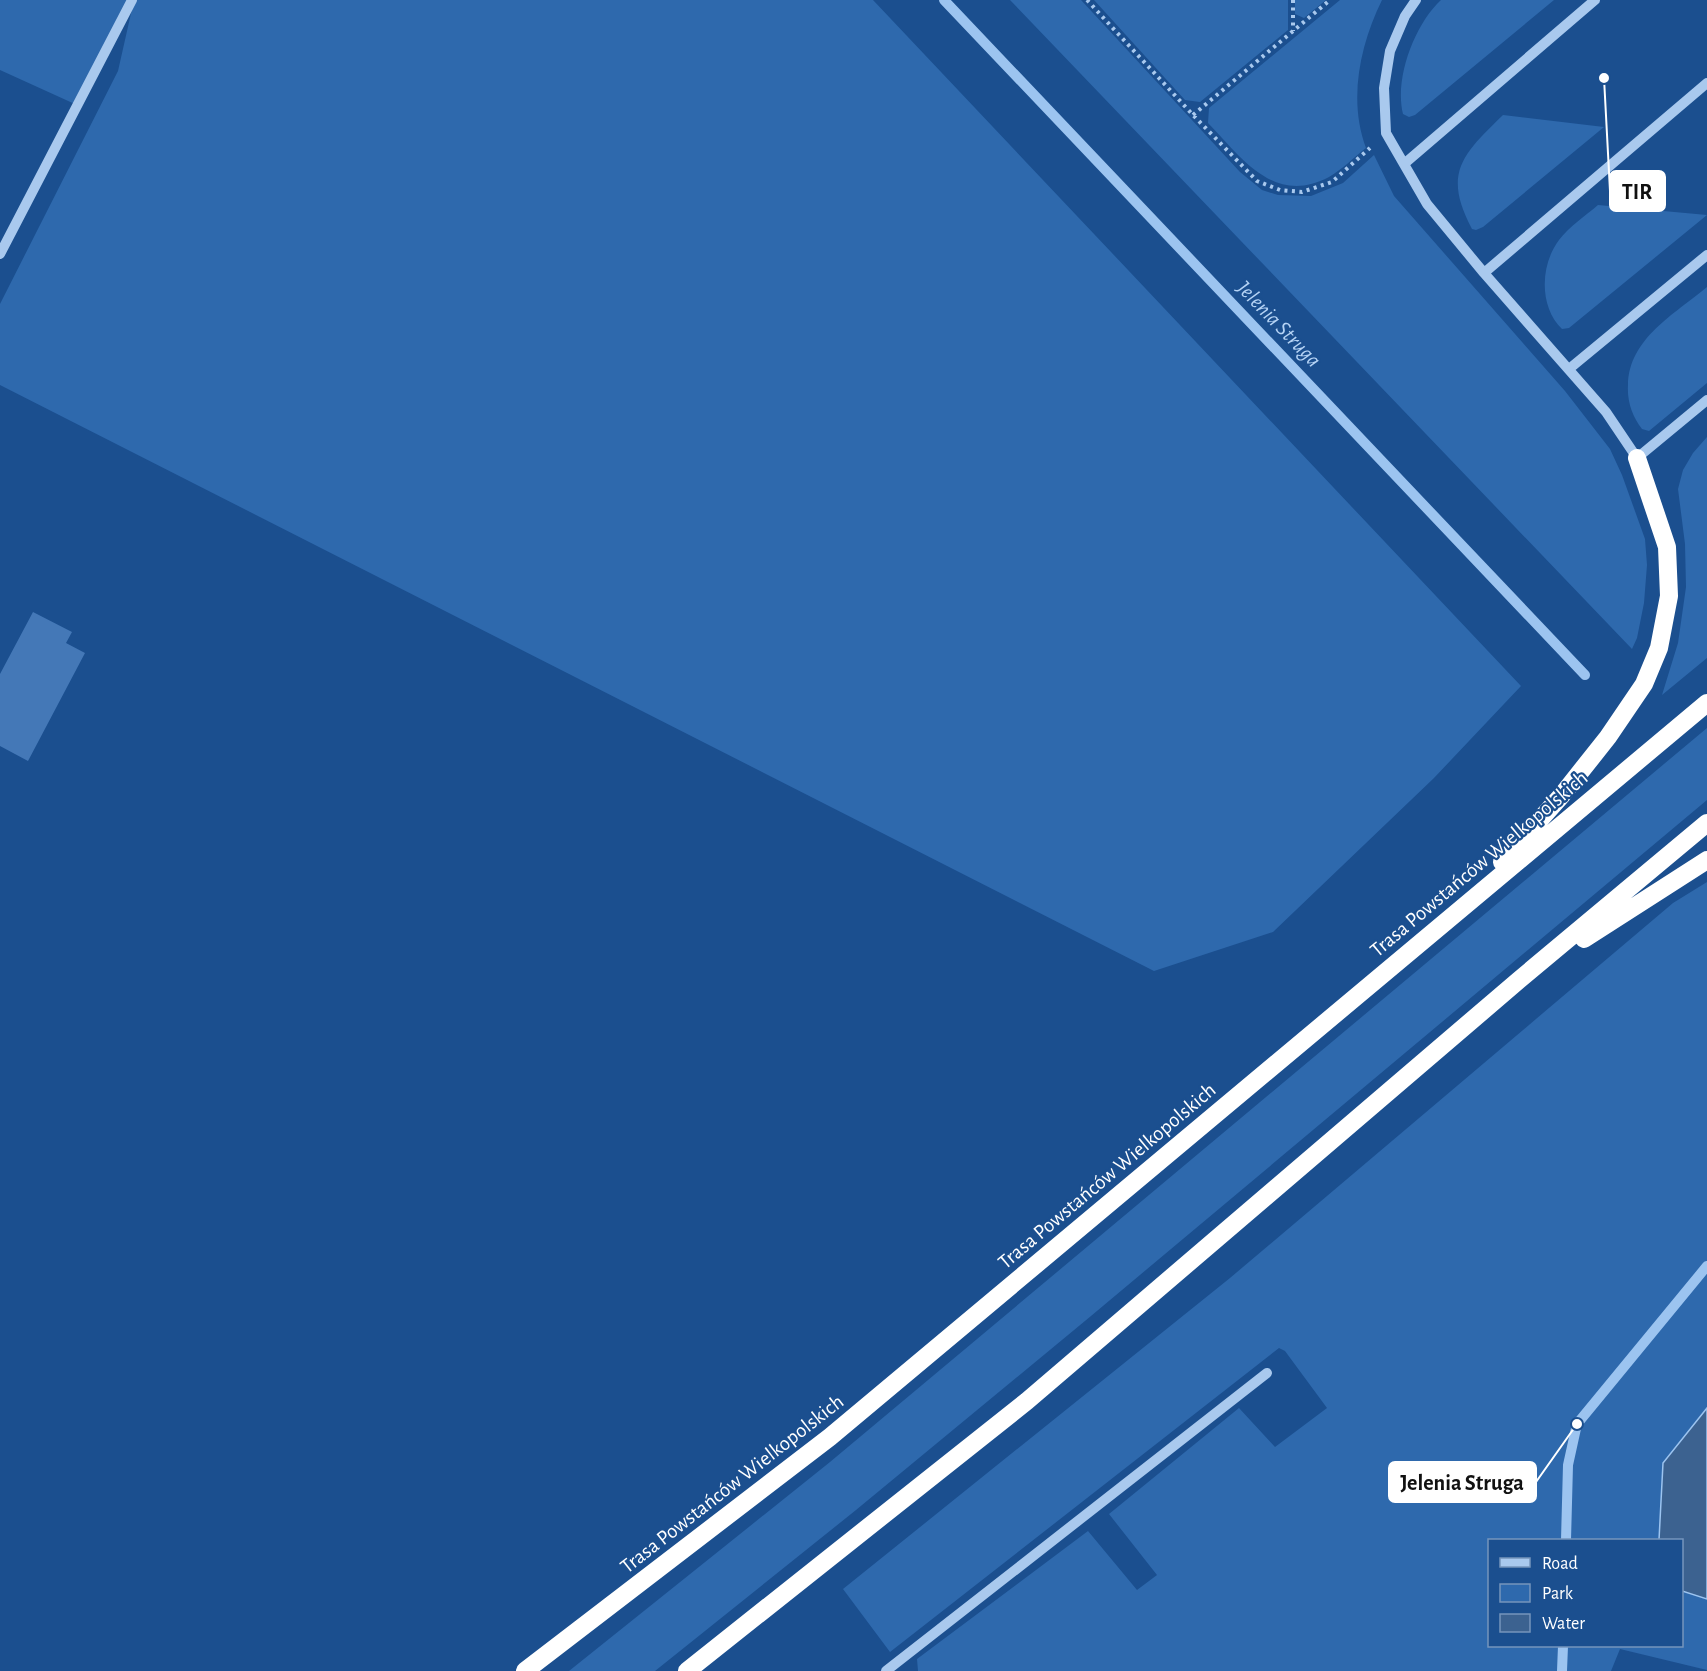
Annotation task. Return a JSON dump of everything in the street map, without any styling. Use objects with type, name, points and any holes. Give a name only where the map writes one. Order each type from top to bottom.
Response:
[{"type":"highway","points":[[1461,909],[1562,795],[1608,737],[1644,684],[1659,648],[1669,596],[1667,547],[1637,458]]},
{"type":"highway","name":"Trasa Powstańców Wielkopolskich","points":[[525,1671],[830,1437],[1707,703]]},
{"type":"highway","points":[[687,1671],[1027,1401],[1519,980],[1707,823]]},
{"type":"highway","points":[[1519,980],[1707,860]]},
{"type":"street","points":[[0,254],[132,0]]},
{"type":"street","points":[[1416,0],[1405,16],[1390,51],[1384,88],[1386,133],[1427,204],[1484,273],[1606,412],[1637,458],[1707,400]]},
{"type":"street","points":[[1404,164],[1595,0]]},
{"type":"street","points":[[1484,273],[1707,83]]},
{"type":"street","points":[[1569,369],[1707,255]]},
{"type":"street","points":[[886,1671],[1267,1373]]},
{"type":"path","points":[[1087,0],[1257,181],[1280,190],[1302,192],[1332,182],[1386,133]]},
{"type":"path","points":[[1293,0],[1293,31]]},
{"type":"path","points":[[1193,115],[1330,0]]},
{"type":"green space","points":[[0,0],[132,0],[77,105],[0,70]]},
{"type":"green space","points":[[134,0],[873,0],[1521,686],[1434,778],[1273,932],[1154,971],[0,385],[0,304],[118,71]]},
{"type":"green space","points":[[1010,0],[1081,0],[1240,172],[1262,190],[1278,195],[1311,196],[1343,183],[1374,155],[1394,196],[1565,391],[1610,449],[1645,539],[1647,565],[1644,603],[1637,638],[1632,649]]},
{"type":"green space","points":[[1094,0],[1288,0],[1288,30],[1200,102],[1185,100]]},
{"type":"green space","points":[[1295,0],[1326,0],[1304,18],[1295,14]]},
{"type":"green space","points":[[1340,0],[1382,0],[1368,35],[1359,73],[1358,111],[1366,148],[1329,177],[1309,184],[1292,186],[1276,182],[1247,163],[1208,123],[1209,108]]},
{"type":"green space","points":[[1441,0],[1554,0],[1415,115],[1409,117],[1403,114],[1401,100],[1404,68],[1415,37]]},
{"type":"green space","points":[[1503,115],[1604,127],[1483,227],[1472,229],[1463,210],[1459,193],[1458,179],[1461,166],[1477,141]]},
{"type":"green space","points":[[1598,205],[1707,215],[1569,328],[1562,329],[1554,320],[1546,298],[1548,261],[1563,235]]},
{"type":"green space","points":[[1707,287],[1707,383],[1649,431],[1642,429],[1635,419],[1628,397],[1630,368],[1636,354],[1656,328]]},
{"type":"green space","points":[[1707,437],[1707,658],[1662,695],[1678,643],[1686,587],[1685,544],[1678,489],[1683,470],[1693,453]]},
{"type":"green space","points":[[1707,728],[1707,800],[1091,1316],[856,1510],[655,1671],[569,1671],[830,1462]]},
{"type":"green space","points":[[1707,882],[1707,1408],[1663,1463],[1659,1539],[1488,1539],[1488,1647],[1683,1647],[1683,1591],[1707,1599],[1707,1670],[1620,1649],[1611,1671],[918,1671],[917,1659],[1088,1531],[1137,1590],[1157,1575],[1109,1514],[1239,1408],[1275,1447],[1327,1408],[1285,1351],[1279,1348],[890,1652],[843,1589],[1230,1278],[1673,903]]},
{"type":"water","points":[[1707,1408],[1707,1599],[1683,1591],[1683,1539],[1659,1539],[1663,1463]]},
{"type":"building","points":[[33,612],[72,632],[66,643],[85,653],[28,761],[0,746],[0,674]]},
{"type":"waterway","name":"Jelenia Struga","points":[[944,0],[1585,675]]},
{"type":"waterway","name":"Jelenia Struga","points":[[1566,1539],[1568,1465],[1577,1424],[1707,1266]]},
{"type":"waterway","name":"Jelenia Struga","points":[[1562,1671],[1563,1647]]},
{"type":"place","name":"TIR","points":[[1604,78]]},
{"type":"place","name":"Jelenia Struga","points":[[1577,1424]]}]
